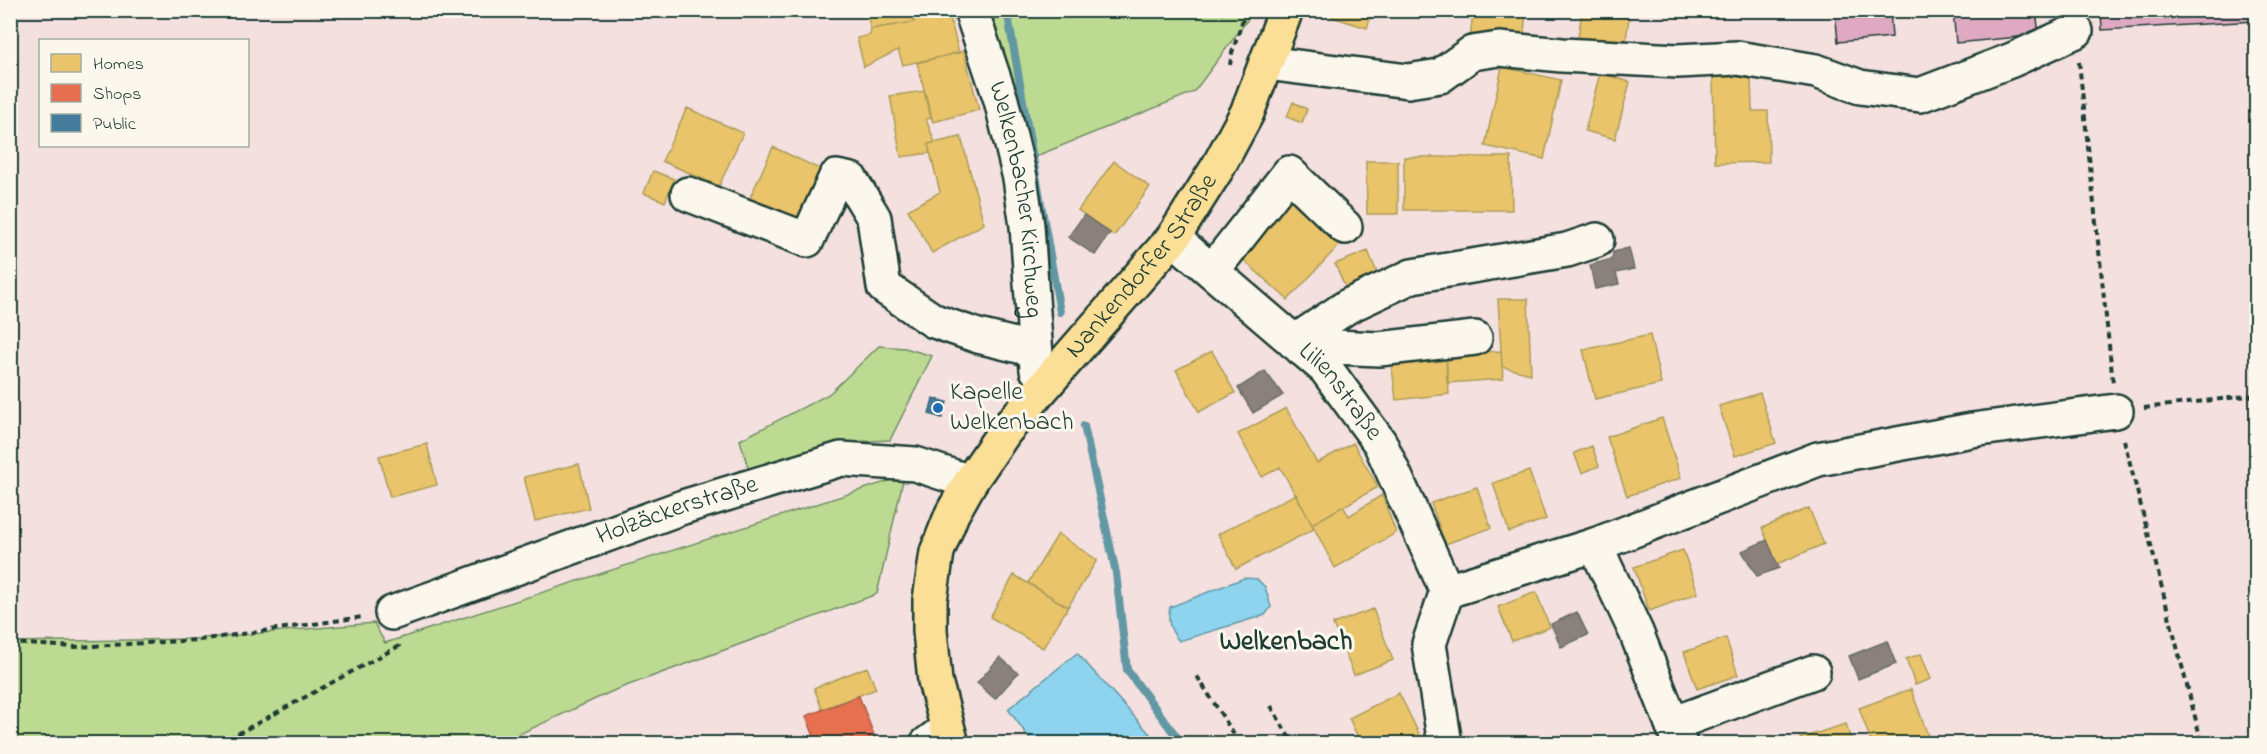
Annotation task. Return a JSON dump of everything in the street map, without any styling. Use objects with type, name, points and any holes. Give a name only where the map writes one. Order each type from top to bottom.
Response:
[{"type":"main road","name":"Nankendorfer Straße","points":[[942,739],[930,637],[930,600],[937,552],[952,514],[970,482],[1005,431],[1173,238],[1218,167],[1246,113],[1287,10]]},
{"type":"street","name":"Welkenbacher Kirchweg","points":[[971,10],[1001,100],[1020,178],[1027,226],[1038,394]]},
{"type":"street","points":[[1266,63],[1408,81],[1440,76],[1472,53],[1499,49],[1678,61],[1737,58],[1816,71],[1860,87],[1920,94],[2012,60],[2076,31]]},
{"type":"street","points":[[1212,271],[1289,173],[1345,228]]},
{"type":"street","points":[[688,194],[807,240],[836,177],[851,180],[874,218],[884,287],[934,321],[978,336],[1035,350]]},
{"type":"street","name":"Lilienstraße","points":[[1173,238],[1326,369],[1380,443],[1447,591]]},
{"type":"street","points":[[1298,346],[1348,306],[1412,276],[1567,250],[1597,240]]},
{"type":"street","points":[[1298,346],[1379,349],[1475,338]]},
{"type":"street","points":[[1445,744],[1429,644],[1447,591],[1594,545],[1818,459],[1972,430],[2116,411]]},
{"type":"street","name":"Holzäckerstraße","points":[[392,613],[683,507],[841,459],[915,464],[970,482]]},
{"type":"street","points":[[1594,545],[1636,632],[1676,734],[1813,672]]},
{"type":"path","points":[[2116,411],[2256,395]]},
{"type":"path","points":[[10,643],[75,646],[199,640],[392,613],[399,646],[219,744]]},
{"type":"path","points":[[1197,676],[1240,744]]},
{"type":"path","points":[[1271,706],[1293,744]]},
{"type":"green space","points":[[983,11],[1254,11],[1194,92],[1029,159]]},
{"type":"green space","points":[[879,346],[905,348],[932,356],[890,440],[850,442],[772,474],[750,474],[740,440],[829,394]]},
{"type":"green space","points":[[904,476],[877,594],[615,690],[500,743],[11,743],[10,642],[193,639],[374,623],[385,643]]},
{"type":"water","points":[[1244,578],[1257,579],[1265,587],[1271,607],[1265,615],[1179,641],[1170,625],[1170,607]]},
{"type":"water","points":[[1077,653],[1158,743],[1033,743],[1008,709]]},
{"type":"building: Homes","points":[[867,10],[913,10],[914,22],[870,29]]},
{"type":"building: Homes","points":[[913,10],[948,10],[959,53],[903,65],[898,50],[864,67],[857,38],[870,35],[871,29],[914,22]]},
{"type":"building: Homes","points":[[1334,10],[1373,10],[1367,28],[1332,17]]},
{"type":"building: Homes","points":[[1473,10],[1526,10],[1523,45],[1470,41]]},
{"type":"building: Homes","points":[[1582,11],[1629,18],[1625,46],[1578,38]]},
{"type":"building: Homes","points":[[964,51],[979,110],[933,122],[917,63]]},
{"type":"building: Homes","points":[[1502,67],[1561,80],[1544,159],[1485,146]]},
{"type":"building: Homes","points":[[1600,73],[1630,82],[1615,139],[1585,131]]},
{"type":"building: Homes","points":[[1751,76],[1752,111],[1768,111],[1769,162],[1715,163],[1713,77]]},
{"type":"building: Homes","points":[[924,91],[931,118],[926,119],[935,143],[928,144],[930,153],[901,157],[890,96]]},
{"type":"building: Homes","points":[[1293,102],[1307,109],[1302,123],[1287,117]]},
{"type":"building: Homes","points":[[687,108],[743,133],[719,186],[662,161]]},
{"type":"building: Homes","points":[[961,137],[984,224],[932,253],[908,210],[940,192],[928,144]]},
{"type":"building: Homes","points":[[773,147],[824,171],[800,223],[749,200]]},
{"type":"building: Homes","points":[[1404,157],[1511,157],[1512,210],[1404,210]]},
{"type":"building: Homes","points":[[1114,161],[1150,187],[1114,236],[1078,210]]},
{"type":"building: Homes","points":[[1366,161],[1398,161],[1398,214],[1367,214]]},
{"type":"building: Homes","points":[[653,171],[674,179],[665,202],[644,193]]},
{"type":"building: Homes","points":[[1290,197],[1341,243],[1288,300],[1238,255]]},
{"type":"building: Homes","points":[[1368,251],[1378,275],[1346,289],[1335,264]]},
{"type":"building: Homes","points":[[1498,299],[1528,299],[1531,374],[1502,367]]},
{"type":"building: Homes","points":[[1650,335],[1661,384],[1595,399],[1583,350]]},
{"type":"building: Homes","points":[[1212,351],[1235,393],[1199,412],[1176,370]]},
{"type":"building: Homes","points":[[1501,351],[1503,379],[1447,383],[1446,354]]},
{"type":"building: Homes","points":[[1446,354],[1449,394],[1396,400],[1391,360]]},
{"type":"building: Homes","points":[[1760,393],[1776,443],[1735,456],[1719,406]]},
{"type":"building: Homes","points":[[1286,408],[1317,463],[1353,443],[1378,487],[1312,524],[1280,467],[1262,477],[1238,434]]},
{"type":"building: Homes","points":[[1662,418],[1681,478],[1627,496],[1607,437]]},
{"type":"building: Homes","points":[[427,444],[437,485],[390,497],[379,456]]},
{"type":"building: Homes","points":[[1592,446],[1599,466],[1582,473],[1574,453]]},
{"type":"building: Homes","points":[[579,464],[589,508],[535,521],[524,477]]},
{"type":"building: Homes","points":[[1529,471],[1546,519],[1509,532],[1493,483]]},
{"type":"building: Homes","points":[[1477,487],[1491,528],[1445,544],[1431,503]]},
{"type":"building: Homes","points":[[1296,494],[1314,529],[1236,569],[1218,534]]},
{"type":"building: Homes","points":[[1382,495],[1396,533],[1335,568],[1312,524],[1343,506],[1349,516]]},
{"type":"building: Homes","points":[[1809,508],[1824,544],[1777,564],[1762,528]]},
{"type":"building: Homes","points":[[1058,534],[1097,560],[1068,607],[1028,583]]},
{"type":"building: Homes","points":[[1683,550],[1698,593],[1649,611],[1634,567]]},
{"type":"building: Homes","points":[[1014,575],[1068,607],[1043,648],[990,617]]},
{"type":"building: Homes","points":[[1536,592],[1550,627],[1512,641],[1498,607]]},
{"type":"building: Homes","points":[[1373,609],[1393,660],[1354,675],[1333,624]]},
{"type":"building: Homes","points":[[1726,638],[1738,675],[1697,689],[1684,652]]},
{"type":"building: Homes","points":[[1921,654],[1931,679],[1915,685],[1906,659]]},
{"type":"building: Homes","points":[[867,667],[876,689],[822,709],[814,688]]},
{"type":"building: Homes","points":[[1911,689],[1931,744],[1872,744],[1859,708]]},
{"type":"building: Homes","points":[[1399,693],[1424,744],[1361,744],[1349,718]]},
{"type":"building: Homes","points":[[1846,724],[1852,744],[1803,744],[1801,738]]},
{"type":"building: Shops","points":[[859,696],[876,740],[866,744],[817,744],[806,716]]},
{"type":"building: Public","name":"Kapelle Welkenbach","points":[[933,398],[947,402],[942,418],[929,414]]},
{"type":"building: Industry","points":[[1084,215],[1110,233],[1095,255],[1068,237]]},
{"type":"building: Industry","points":[[1629,248],[1634,269],[1616,273],[1619,284],[1595,289],[1590,265],[1612,259],[1613,252]]},
{"type":"building: Industry","points":[[1265,371],[1283,395],[1253,413],[1238,388]]},
{"type":"building: Industry","points":[[1767,540],[1779,568],[1757,576],[1742,551]]},
{"type":"building: Industry","points":[[1577,612],[1588,635],[1561,647],[1551,624]]},
{"type":"building: Industry","points":[[1887,641],[1896,664],[1858,679],[1849,656]]},
{"type":"building: Industry","points":[[1000,657],[1018,673],[995,699],[977,683]]},
{"type":"building: Other","points":[[1835,10],[1890,10],[1892,37],[1838,42]]},
{"type":"building: Other","points":[[1953,10],[2036,10],[2039,35],[1956,43]]},
{"type":"building: Other","points":[[2101,10],[2256,10],[2256,21],[2102,30]]},
{"type":"waterway","points":[[1007,10],[1060,312]]},
{"type":"waterway","points":[[1084,426],[1116,573],[1127,670],[1182,744]]},
{"type":"place","name":"Kapelle Welkenbach","points":[[938,408]]},
{"type":"district","name":"Welkenbach","points":[[1286,642]]}]
